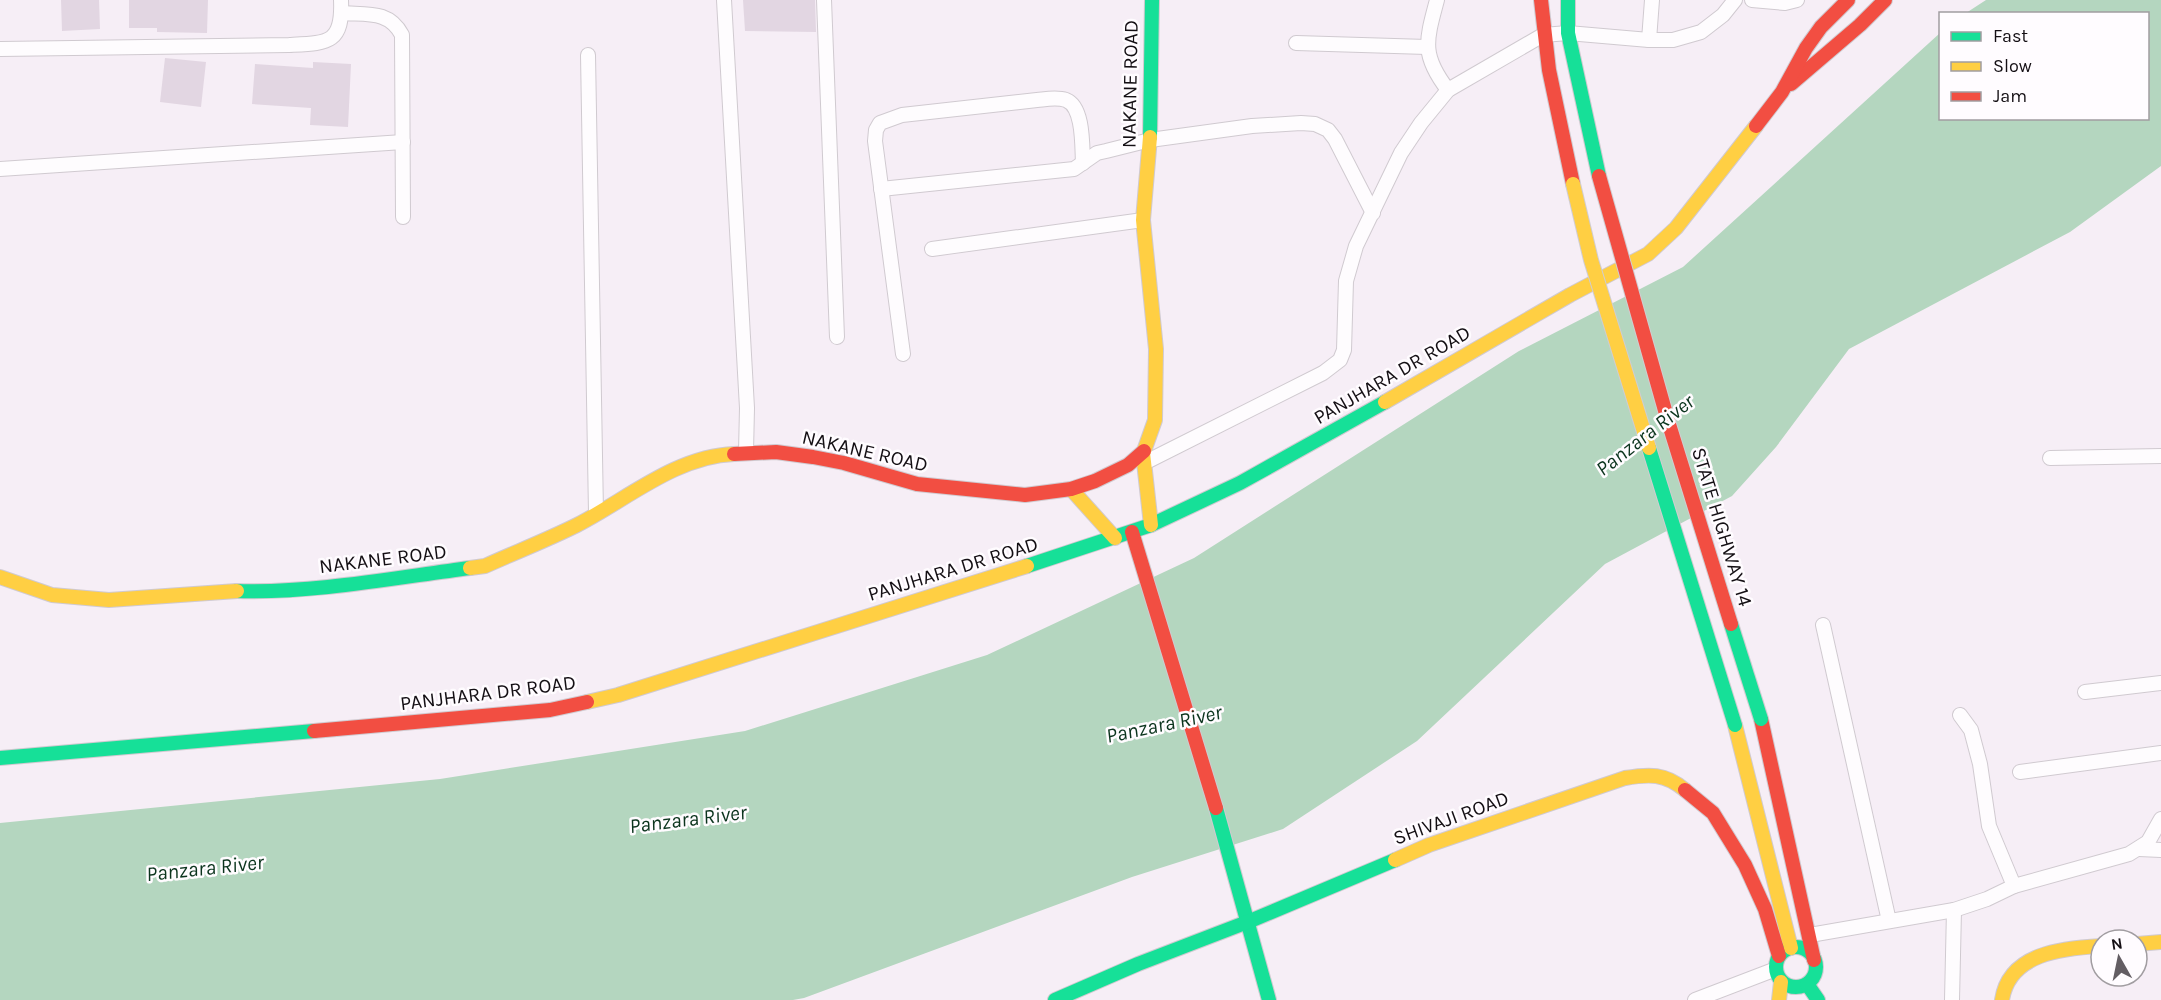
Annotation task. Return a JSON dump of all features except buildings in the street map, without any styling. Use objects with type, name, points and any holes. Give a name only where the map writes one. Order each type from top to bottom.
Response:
[{"type":"street","points":[[724,0],[747,408],[746,452]]},
{"type":"street","points":[[824,0],[837,338]]},
{"type":"street","name":"NAKANE ROAD","points":[[0,577],[52,595],[109,600],[223,591],[263,592],[318,588],[484,566],[577,525],[656,479],[720,454],[776,452],[844,463],[917,484],[1025,495],[1071,489],[1095,481],[1144,458],[1155,420],[1156,390],[1156,349],[1143,220],[1150,140],[1152,0]]},
{"type":"street","points":[[1437,0],[1427,47],[1436,75],[1448,90]]},
{"type":"street","points":[[1541,0],[1543,35],[1563,140],[1591,260],[1735,725],[1782,963],[1794,987],[1807,984],[1815,973],[1815,960],[1805,950],[1782,963],[1695,1000]]},
{"type":"street","name":"STATE HIGHWAY 14","points":[[1568,0],[1568,33],[1599,176],[1668,420],[1761,719],[1815,960]]},
{"type":"street","points":[[1649,40],[1652,0]]},
{"type":"street","points":[[1151,525],[1144,458],[1323,373],[1340,360],[1344,350],[1346,332],[1346,280],[1356,246],[1401,153],[1421,123],[1448,90],[1543,35],[1568,33],[1673,40],[1701,32],[1723,15],[1735,0]]},
{"type":"street","points":[[1752,0],[1776,3],[1797,0]]},
{"type":"street","name":"PANJHARA DR ROAD","points":[[0,758],[550,710],[618,694],[1151,525],[1250,477],[1443,370],[1570,295],[1648,254],[1676,228],[1782,92],[1806,48],[1821,27],[1848,0]]},
{"type":"street","name":"PANJHARA DR ROAD","points":[[1782,92],[1860,26],[1885,0]]},
{"type":"street","points":[[0,50],[308,44],[332,38],[338,31],[341,7],[385,17],[396,24],[402,35],[403,217]]},
{"type":"street","points":[[1296,43],[1427,47]]},
{"type":"street","points":[[588,55],[596,513]]},
{"type":"street","points":[[903,354],[875,141],[876,130],[880,123],[902,115],[1057,98],[1074,104],[1083,164]]},
{"type":"street","points":[[881,189],[1074,169],[1097,153],[1150,140],[1251,126],[1301,123],[1315,124],[1328,130],[1373,213]]},
{"type":"street","points":[[0,169],[403,142]]},
{"type":"street","points":[[932,249],[1143,220]]},
{"type":"street","points":[[2050,459],[2161,459]]},
{"type":"street","points":[[1071,489],[1115,538]]},
{"type":"street","points":[[1132,532],[1250,921],[1269,1000]]},
{"type":"street","points":[[1823,625],[1889,921]]},
{"type":"street","points":[[2085,692],[2161,683]]},
{"type":"street","points":[[1960,715],[1971,730],[1980,764],[1989,826],[2014,886]]},
{"type":"street","points":[[2020,772],[2161,753]]},
{"type":"street","name":"SHIVAJI ROAD","points":[[1054,1000],[1138,964],[1250,921],[1429,844],[1625,778],[1652,774],[1679,785],[1713,813],[1750,876],[1765,909],[1782,963]]},
{"type":"street","points":[[1810,934],[1954,910],[1987,899],[2014,886],[2129,854],[2148,842],[2161,819]]},
{"type":"street","points":[[2139,849],[2161,850]]},
{"type":"street","points":[[1952,1000],[1954,910]]},
{"type":"street","points":[[2002,1000],[2007,980],[2037,958],[2057,950],[2089,947]]},
{"type":"street","points":[[1779,1000],[1782,963]]},
{"type":"street","points":[[1807,984],[1818,1000]]},
{"type":"water","name":"Panzara River","points":[[1986,0],[2161,0],[2161,166],[2070,232],[1849,349],[1776,447],[1732,496],[1605,564],[1417,741],[1283,829],[1132,877],[804,998],[793,1000],[0,1000],[0,823],[440,779],[745,731],[987,655],[1194,558],[1519,351],[1683,267],[1939,34],[1939,120],[2149,120],[2149,12],[1968,12]]},
{"type":"traffic: fast","points":[[1150,137],[1152,0]]},
{"type":"traffic: fast","points":[[1568,0],[1568,33],[1599,176]]},
{"type":"traffic: fast","points":[[1027,566],[1151,525],[1240,483],[1385,402]]},
{"type":"traffic: fast","points":[[1649,448],[1735,725]]},
{"type":"traffic: fast","points":[[237,591],[295,590],[470,568]]},
{"type":"traffic: fast","points":[[1731,624],[1761,719]]},
{"type":"traffic: fast","points":[[0,758],[314,731]]},
{"type":"traffic: fast","points":[[1216,808],[1269,1000]]},
{"type":"traffic: fast","points":[[1055,1000],[1395,860]]},
{"type":"traffic: fast","points":[[1796,947],[1810,953],[1816,967],[1810,981],[1796,987],[1782,981],[1776,967],[1782,953],[1796,947]]},
{"type":"traffic: fast","points":[[1807,984],[1818,1000]]},
{"type":"traffic: slow","points":[[1385,402],[1570,295],[1648,254],[1676,228],[1756,126]]},
{"type":"traffic: slow","points":[[1144,451],[1155,420],[1156,349],[1143,220],[1150,137]]},
{"type":"traffic: slow","points":[[1573,184],[1591,260],[1649,448]]},
{"type":"traffic: slow","points":[[1143,453],[1151,525]]},
{"type":"traffic: slow","points":[[470,568],[485,566],[566,530],[652,481],[692,462],[734,454]]},
{"type":"traffic: slow","points":[[1071,489],[1115,538]]},
{"type":"traffic: slow","points":[[587,702],[618,695],[1027,566]]},
{"type":"traffic: slow","points":[[0,577],[52,595],[109,600],[237,591]]},
{"type":"traffic: slow","points":[[1735,725],[1791,948]]},
{"type":"traffic: slow","points":[[1395,860],[1429,845],[1625,778],[1656,776],[1671,780],[1685,790]]},
{"type":"traffic: slow","points":[[2149,943],[2161,942]]},
{"type":"traffic: slow","points":[[2002,1000],[2007,984],[2015,972],[2026,963],[2055,952],[2089,947]]},
{"type":"traffic: slow","points":[[1779,1000],[1781,982]]},
{"type":"traffic: jam","points":[[1541,0],[1549,70],[1573,184]]},
{"type":"traffic: jam","points":[[1756,126],[1782,92],[1806,48],[1821,27],[1848,0]]},
{"type":"traffic: jam","points":[[1791,84],[1860,25],[1885,0]]},
{"type":"traffic: jam","points":[[1599,176],[1668,421],[1731,624]]},
{"type":"traffic: jam","points":[[734,454],[776,452],[813,457],[844,463],[917,484],[1025,495],[1071,489],[1095,481],[1128,465],[1144,451]]},
{"type":"traffic: jam","points":[[1132,532],[1216,808]]},
{"type":"traffic: jam","points":[[314,731],[550,710],[587,702]]},
{"type":"traffic: jam","points":[[1761,719],[1814,960]]},
{"type":"traffic: jam","points":[[1685,790],[1713,813],[1745,865],[1765,909],[1779,956]]}]
